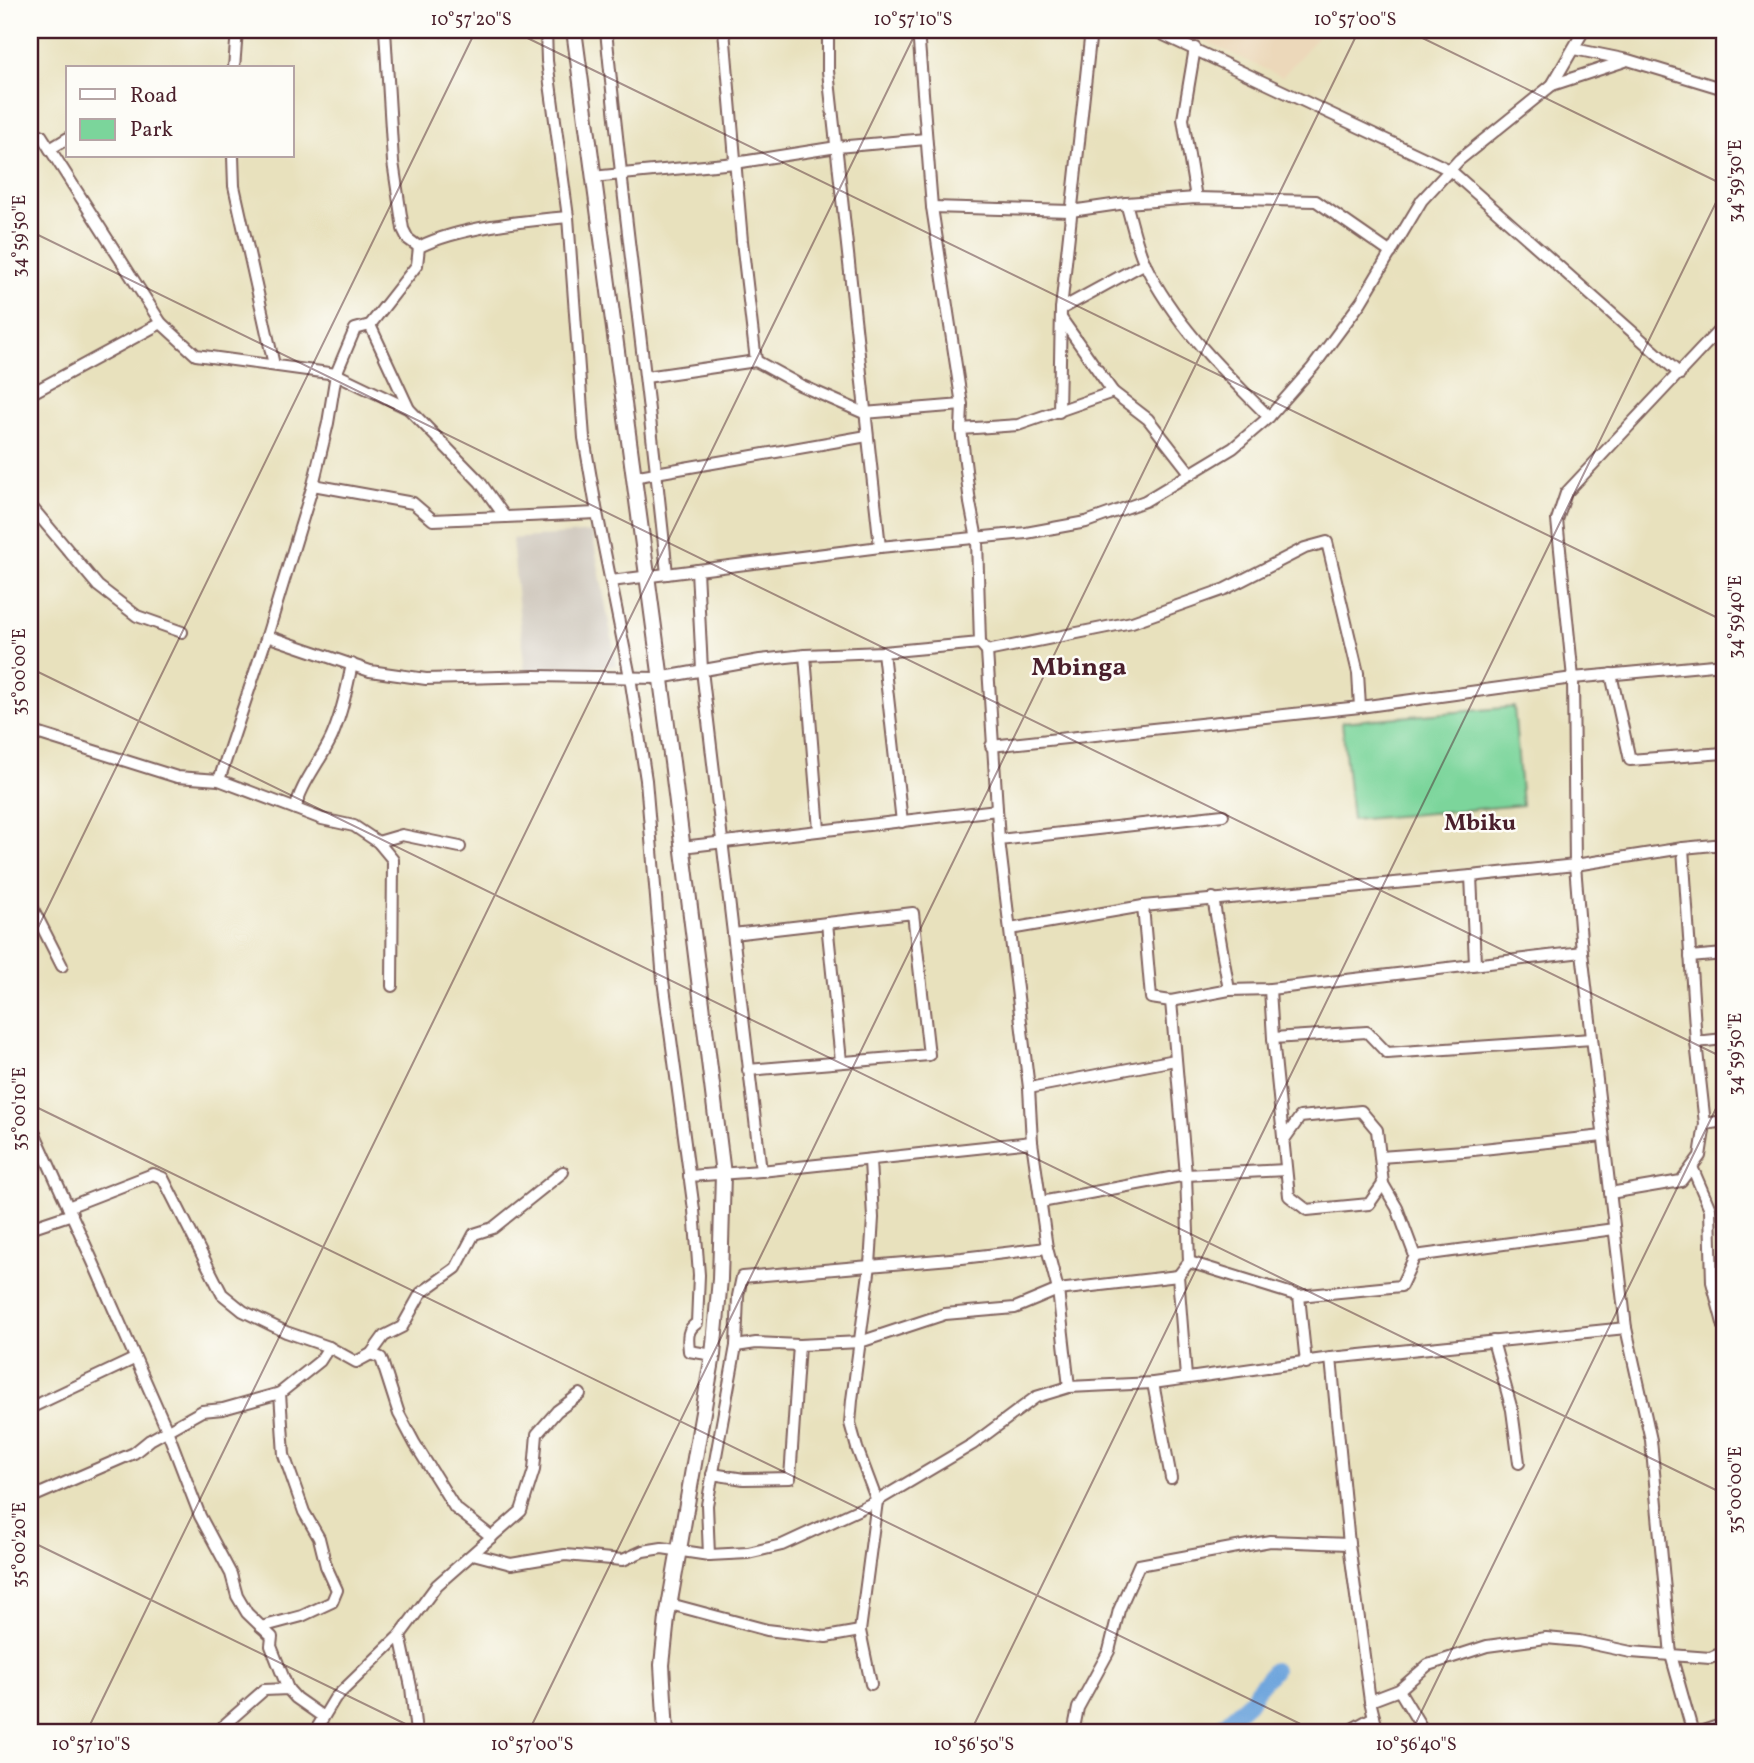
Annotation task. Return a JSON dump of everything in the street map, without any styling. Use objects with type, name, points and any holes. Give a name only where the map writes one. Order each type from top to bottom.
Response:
[{"type":"main road","points":[[574,30],[723,1174],[720,1279],[713,1355],[662,1665],[666,1733]]},
{"type":"street","points":[[234,66],[237,30]]},
{"type":"street","points":[[385,30],[393,162],[403,229],[408,239],[419,247]]},
{"type":"street","points":[[546,30],[547,61],[568,217],[584,438],[630,677],[646,780],[663,980],[689,1176],[699,1275],[699,1313],[697,1323],[691,1327],[688,1335],[689,1351],[713,1355]]},
{"type":"street","points":[[606,30],[619,174],[646,377],[667,574]]},
{"type":"street","points":[[724,30],[756,360]]},
{"type":"street","points":[[828,30],[828,71],[880,547]]},
{"type":"street","points":[[900,30],[918,31],[932,207],[962,405],[961,429],[977,539],[996,810],[1029,1088],[1032,1142],[1047,1248],[1058,1290],[1069,1387]]},
{"type":"street","points":[[1059,412],[1061,314],[1091,30]]},
{"type":"street","points":[[1153,30],[1450,170],[1680,374]]},
{"type":"street","points":[[611,581],[880,547],[1026,534],[1086,522],[1145,501],[1233,448],[1269,417],[1313,367],[1361,302],[1422,200],[1450,170],[1552,85],[1584,30]]},
{"type":"street","points":[[1195,48],[1183,119],[1196,198]]},
{"type":"street","points":[[1574,49],[1628,60],[1724,89]]},
{"type":"street","points":[[1552,85],[1628,60]]},
{"type":"street","points":[[30,142],[41,135],[161,323],[196,355],[336,374],[409,409]]},
{"type":"street","points":[[50,149],[66,139]]},
{"type":"street","points":[[592,177],[735,163],[837,147],[926,139]]},
{"type":"street","points":[[233,158],[234,186],[274,365]]},
{"type":"street","points":[[932,207],[1071,211],[1126,203],[1196,198],[1316,201],[1391,253]]},
{"type":"street","points":[[1126,203],[1145,263],[1176,315],[1214,362],[1269,417]]},
{"type":"street","points":[[419,247],[437,238],[529,221],[568,217]]},
{"type":"street","points":[[219,780],[313,485],[328,423],[336,374],[355,329],[370,326],[417,265],[419,247]]},
{"type":"street","points":[[1061,314],[1145,263]]},
{"type":"street","points":[[1061,314],[1113,392],[1148,419],[1191,474]]},
{"type":"street","points":[[30,394],[161,323]]},
{"type":"street","points":[[1724,325],[1566,493],[1556,520],[1573,678],[1575,864],[1582,952],[1626,1328],[1651,1440],[1671,1655],[1695,1733],[1724,1724]]},
{"type":"street","points":[[370,326],[409,409],[480,482],[505,517]]},
{"type":"street","points":[[646,377],[756,360],[800,385],[864,412],[962,405]]},
{"type":"street","points":[[961,429],[1018,425],[1113,392]]},
{"type":"street","points":[[633,477],[867,436]]},
{"type":"street","points":[[313,485],[413,503],[433,520],[597,513]]},
{"type":"street","points":[[30,505],[98,586],[137,616],[181,632]]},
{"type":"street","points":[[267,636],[370,671],[426,679],[659,677],[805,655],[984,647],[1132,622],[1225,589],[1305,548],[1327,542],[1359,673],[1360,708]]},
{"type":"street","points":[[697,570],[702,670],[761,1171]]},
{"type":"street","points":[[883,652],[902,822]]},
{"type":"street","points":[[805,655],[819,830]]},
{"type":"street","points":[[296,809],[297,799],[333,734],[352,664]]},
{"type":"street","points":[[991,746],[1360,708],[1573,678],[1724,664]]},
{"type":"street","points":[[1611,674],[1630,760],[1724,754]]},
{"type":"street","points":[[30,739],[40,734],[177,777],[219,780],[322,819],[354,826],[378,842],[393,860],[392,986]]},
{"type":"street","points":[[682,847],[996,810]]},
{"type":"street","points":[[999,840],[1223,815]]},
{"type":"street","points":[[378,842],[402,835],[460,847]]},
{"type":"street","points":[[1010,929],[1143,906],[1471,876],[1724,844]]},
{"type":"street","points":[[1610,1193],[1681,1181],[1700,1156],[1705,1124],[1696,1042],[1683,848]]},
{"type":"street","points":[[1471,876],[1475,963]]},
{"type":"street","points":[[1213,898],[1229,990]]},
{"type":"street","points":[[30,903],[62,965]]},
{"type":"street","points":[[1143,906],[1151,998],[1171,1000],[1229,990],[1270,989],[1582,952]]},
{"type":"street","points":[[733,934],[913,913],[929,1055],[748,1070]]},
{"type":"street","points":[[827,923],[841,1061]]},
{"type":"street","points":[[1690,957],[1724,954]]},
{"type":"street","points":[[1270,989],[1272,1038],[1289,1196],[1307,1210],[1369,1204],[1383,1184]]},
{"type":"street","points":[[1171,1000],[1186,1175],[1189,1262],[1178,1276],[1186,1377]]},
{"type":"street","points":[[1272,1038],[1367,1032],[1387,1053],[1592,1039]]},
{"type":"street","points":[[1696,1042],[1724,1039]]},
{"type":"street","points":[[1029,1088],[1175,1060]]},
{"type":"street","points":[[1189,1262],[1299,1296],[1401,1286],[1415,1256],[1397,1208],[1383,1184],[1377,1130],[1361,1111],[1300,1117],[1283,1141]]},
{"type":"street","points":[[1705,1124],[1724,1121]]},
{"type":"street","points":[[30,1123],[167,1430],[200,1516],[231,1574],[237,1596],[247,1613],[272,1637],[271,1646],[288,1689],[323,1717]]},
{"type":"street","points":[[1380,1157],[1603,1136]]},
{"type":"street","points":[[689,1176],[761,1171],[1032,1142]]},
{"type":"street","points":[[870,1160],[873,1218],[870,1265],[850,1423],[877,1501],[859,1632],[871,1684]]},
{"type":"street","points":[[1692,1167],[1710,1209],[1712,1282],[1724,1327]]},
{"type":"street","points":[[1041,1202],[1186,1175],[1286,1171]]},
{"type":"street","points":[[30,1228],[153,1174],[163,1178],[222,1294],[243,1311],[286,1332],[329,1347],[356,1362],[371,1354],[384,1336],[402,1327],[421,1293],[456,1268],[474,1234],[493,1228],[563,1172]]},
{"type":"street","points":[[1415,1256],[1614,1229]]},
{"type":"street","points":[[709,1555],[707,1505],[736,1346],[738,1296],[742,1277],[1047,1248]]},
{"type":"street","points":[[736,1346],[756,1343],[799,1345],[860,1342],[945,1314],[1015,1308],[1058,1290],[1178,1276]]},
{"type":"street","points":[[1299,1296],[1306,1363]]},
{"type":"street","points":[[473,1554],[511,1564],[565,1555],[623,1560],[643,1551],[662,1548],[709,1555],[748,1553],[782,1545],[877,1501],[973,1444],[1036,1397],[1069,1387],[1153,1383],[1331,1358],[1626,1328]]},
{"type":"street","points":[[1493,1341],[1512,1410],[1519,1464]]},
{"type":"street","points":[[712,1474],[744,1479],[790,1478],[799,1345]]},
{"type":"street","points":[[30,1498],[134,1453],[150,1440],[202,1411],[223,1409],[281,1393],[320,1361],[329,1347]]},
{"type":"street","points":[[371,1354],[381,1358],[399,1414],[455,1508],[492,1537]]},
{"type":"street","points":[[1331,1358],[1349,1544],[1370,1701],[1378,1733]]},
{"type":"street","points":[[30,1408],[134,1359]]},
{"type":"street","points":[[1153,1383],[1171,1478]]},
{"type":"street","points":[[261,1627],[302,1616],[331,1602],[337,1590],[326,1566],[319,1538],[304,1512],[284,1455],[281,1393]]},
{"type":"street","points":[[314,1733],[335,1698],[400,1635],[437,1585],[521,1511],[534,1470],[537,1434],[557,1411],[580,1394]]},
{"type":"street","points":[[1073,1733],[1078,1709],[1109,1651],[1119,1611],[1139,1565],[1270,1541],[1349,1544]]},
{"type":"street","points":[[670,1604],[767,1630],[826,1637],[859,1632]]},
{"type":"street","points":[[400,1635],[411,1687],[416,1733]]},
{"type":"street","points":[[1370,1701],[1399,1690],[1428,1665],[1487,1646],[1546,1638],[1579,1641],[1631,1652],[1710,1658],[1724,1652]]},
{"type":"street","points":[[215,1733],[264,1690],[288,1689]]},
{"type":"street","points":[[1399,1690],[1425,1733]]},
{"type":"street","points":[[1345,1733],[1374,1717]]},
{"type":"street","points":[[30,1723],[37,1733]]},
{"type":"shaded area","points":[[1181,30],[1324,30],[1282,77]]},
{"type":"shaded area","points":[[592,532],[617,665],[525,673],[512,539]]},
{"type":"green space","points":[[1514,707],[1522,805],[1352,820],[1342,722]]},
{"type":"waterway","points":[[1214,1733],[1252,1699],[1274,1670]]},
{"type":"district","name":"Mbinga","points":[[1079,668]]},
{"type":"district","name":"Mbiku","points":[[1480,824]]}]
